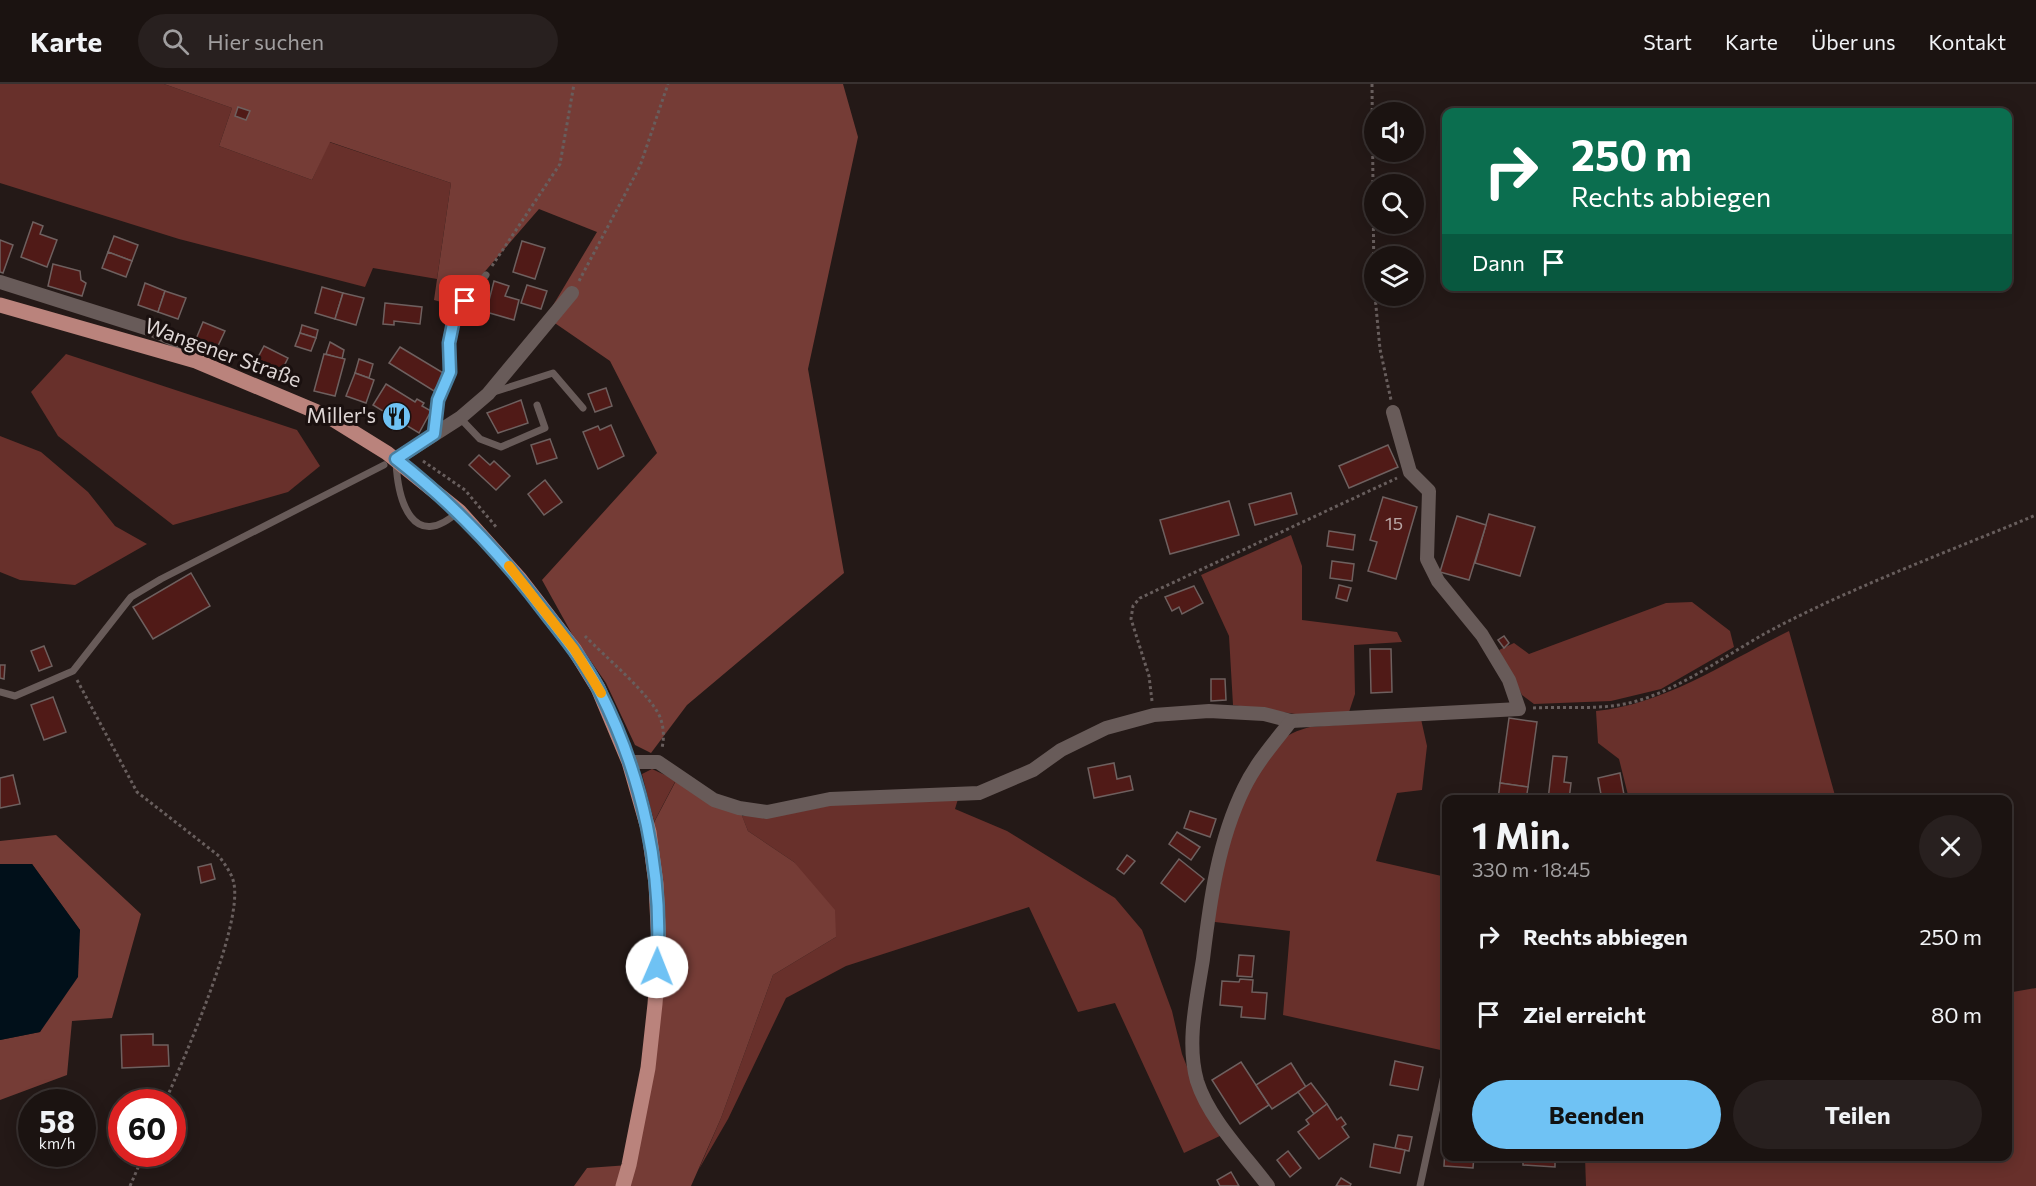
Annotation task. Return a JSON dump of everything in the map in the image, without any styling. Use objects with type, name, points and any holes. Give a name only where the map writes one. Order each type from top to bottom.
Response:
[{"type":"main road","name":"Wangener Straße","points":[[0,305],[196,361],[329,417],[395,459],[459,511],[520,579],[574,649],[598,688],[629,762],[648,831],[656,884],[659,948],[648,1068],[623,1186]]},
{"type":"street","points":[[0,282],[152,330],[185,345],[196,361]]},
{"type":"street","points":[[395,459],[459,418],[488,394],[572,293]]},
{"type":"street","points":[[629,762],[658,762],[714,800],[739,808],[767,812],[830,799],[979,793],[1034,770],[1061,750],[1106,728],[1154,714],[1209,711],[1264,714],[1291,721],[1519,709],[1509,680],[1488,644],[1438,581],[1427,559],[1429,491],[1410,472],[1393,412]]},
{"type":"street","points":[[1268,1186],[1217,1119],[1197,1082],[1192,1051],[1208,915],[1228,826],[1257,763],[1291,721]]},
{"type":"lane","points":[[434,434],[438,400],[450,372],[449,343],[455,314],[486,274]]},
{"type":"lane","points":[[488,394],[553,373],[583,408]]},
{"type":"lane","points":[[459,418],[480,440],[501,447],[545,428],[537,405]]},
{"type":"lane","points":[[0,692],[15,696],[73,671],[131,597],[161,579],[395,459],[401,500],[414,521],[419,525],[432,526],[446,522],[459,511]]},
{"type":"lane","points":[[1420,1186],[1442,1084]]},
{"type":"path","points":[[486,274],[560,164],[573,84]]},
{"type":"path","points":[[572,293],[640,166],[668,84]]},
{"type":"path","points":[[1372,84],[1374,246]]},
{"type":"path","points":[[1376,306],[1380,349],[1393,412]]},
{"type":"path","points":[[1154,714],[1149,676],[1131,619],[1133,606],[1140,598],[1410,472]]},
{"type":"path","points":[[1519,709],[1596,708],[1635,702],[1664,692],[1778,627],[1864,587],[2036,515]]},
{"type":"path","points":[[73,671],[105,736],[137,792],[219,856],[229,870],[234,885],[234,905],[217,974],[170,1089]]},
{"type":"path","points":[[130,1186],[138,1167]]},
{"type":"shaded area","points":[[0,84],[164,84],[232,108],[219,146],[312,180],[329,142],[451,183],[437,279],[373,268],[365,287],[179,239],[0,183]]},
{"type":"shaded area","points":[[164,84],[843,84],[858,137],[808,369],[844,573],[687,705],[651,753],[635,745],[606,683],[572,634],[542,580],[657,453],[610,361],[546,317],[597,232],[539,209],[455,306],[434,300],[451,183],[330,142],[312,180],[219,146],[232,108]]},
{"type":"shaded area","points":[[66,354],[297,430],[320,466],[288,492],[173,525],[58,436],[31,392]]},
{"type":"shaded area","points":[[0,436],[41,452],[88,492],[115,526],[147,544],[75,585],[20,580],[0,572]]},
{"type":"shaded area","points":[[1291,535],[1302,566],[1302,620],[1397,632],[1402,642],[1354,645],[1355,694],[1348,715],[1302,715],[1233,705],[1229,636],[1201,575]]},
{"type":"shaded area","points":[[1692,602],[1730,631],[1734,647],[1661,689],[1611,701],[1534,704],[1522,695],[1499,650],[1514,643],[1529,654],[1666,603]]},
{"type":"shaded area","points":[[1789,631],[1835,795],[1628,795],[1619,759],[1598,743],[1596,711],[1647,700],[1719,668]]},
{"type":"shaded area","points":[[1421,719],[1427,746],[1422,790],[1397,793],[1376,861],[1442,876],[1442,1050],[1283,1015],[1290,931],[1215,922],[1212,910],[1229,845],[1253,780],[1264,760],[1277,744],[1292,733],[1310,727]]},
{"type":"shaded area","points":[[652,769],[676,780],[654,822],[642,774]]},
{"type":"shaded area","points":[[679,775],[739,808],[748,831],[794,862],[835,910],[836,937],[773,975],[721,1118],[691,1186],[574,1186],[587,1168],[629,1165],[655,1004],[649,832]]},
{"type":"shaded area","points":[[958,799],[955,809],[1007,831],[1115,898],[1142,930],[1172,1011],[1182,1054],[1199,1097],[1222,1135],[1184,1153],[1115,1003],[1078,1012],[1029,907],[846,966],[786,998],[728,1119],[699,1169],[721,1118],[773,975],[836,937],[794,862],[748,831],[742,816],[783,815],[837,804]]},
{"type":"shaded area","points":[[56,835],[141,914],[112,1018],[72,1021],[67,1075],[29,1089],[18,1089],[18,1093],[0,1100],[0,1040],[40,1032],[80,930],[32,864],[0,864],[0,841]]},
{"type":"shaded area","points":[[2036,988],[2036,1186],[1586,1186],[1585,1161],[2012,1161],[2012,992]]},
{"type":"water","points":[[0,864],[32,864],[80,930],[78,977],[40,1032],[0,1040]]},
{"type":"building","points":[[238,107],[250,111],[246,120],[235,116]]},
{"type":"building","points":[[33,222],[43,226],[40,234],[57,240],[47,267],[21,257]]},
{"type":"building","points":[[114,236],[138,245],[132,261],[108,252]]},
{"type":"building","points":[[0,240],[13,245],[3,273],[0,272]]},
{"type":"building","points":[[522,241],[545,248],[535,279],[513,272]]},
{"type":"building","points":[[108,252],[132,261],[126,277],[102,268]]},
{"type":"building","points":[[53,264],[80,271],[81,280],[86,283],[82,296],[48,286]]},
{"type":"building","points":[[494,281],[509,286],[505,296],[519,300],[514,320],[486,312]]},
{"type":"building","points":[[145,283],[165,291],[158,312],[138,305]]},
{"type":"building","points":[[527,285],[547,291],[541,309],[521,303]]},
{"type":"building","points":[[322,287],[343,293],[335,319],[315,313]]},
{"type":"building","points":[[165,291],[186,298],[178,319],[158,312]]},
{"type":"building","points":[[343,293],[364,298],[356,325],[335,319]]},
{"type":"building","points":[[385,303],[422,307],[420,324],[394,321],[394,325],[383,324]]},
{"type":"building","points":[[203,322],[225,331],[217,348],[196,339]]},
{"type":"building","points":[[302,325],[318,330],[316,338],[300,333]]},
{"type":"building","points":[[300,333],[316,338],[311,351],[295,346]]},
{"type":"building","points":[[330,342],[344,350],[342,359],[326,354]]},
{"type":"building","points":[[264,346],[288,358],[279,376],[255,363]]},
{"type":"building","points":[[400,347],[445,374],[434,391],[389,363]]},
{"type":"building","points":[[324,354],[345,359],[335,396],[314,391]]},
{"type":"building","points":[[359,359],[373,364],[369,378],[355,373]]},
{"type":"building","points":[[355,373],[374,380],[366,403],[346,396]]},
{"type":"building","points":[[386,384],[415,402],[417,399],[424,403],[422,406],[431,411],[419,433],[373,405]]},
{"type":"building","points":[[606,388],[612,406],[595,412],[588,394]]},
{"type":"building","points":[[521,400],[528,423],[498,433],[487,413]]},
{"type":"building","points":[[611,425],[624,456],[598,469],[583,432],[598,426],[600,430]]},
{"type":"building","points":[[550,439],[557,458],[537,464],[531,445]]},
{"type":"building","points":[[1388,445],[1398,467],[1349,488],[1339,466]]},
{"type":"building","points":[[479,455],[490,465],[494,461],[510,476],[496,490],[469,465]]},
{"type":"building","points":[[545,480],[562,502],[544,515],[528,494]]},
{"type":"building","points":[[1291,493],[1297,514],[1255,525],[1249,504]]},
{"type":"building","points":[[1383,497],[1417,507],[1396,579],[1368,571],[1377,542],[1370,540]]},
{"type":"building","points":[[1229,501],[1239,535],[1170,554],[1160,520]]},
{"type":"building","points":[[1489,514],[1535,527],[1520,576],[1475,563]]},
{"type":"building","points":[[1457,516],[1486,525],[1469,580],[1440,572]]},
{"type":"building","points":[[1329,531],[1355,535],[1353,550],[1327,546]]},
{"type":"building","points":[[1332,561],[1354,564],[1352,581],[1330,578]]},
{"type":"building","points":[[191,573],[210,606],[153,639],[133,607]]},
{"type":"building","points":[[1339,585],[1351,588],[1347,601],[1336,598]]},
{"type":"building","points":[[1194,586],[1203,603],[1182,614],[1179,607],[1172,611],[1165,597]]},
{"type":"building","points":[[1504,636],[1509,643],[1504,648],[1498,640]]},
{"type":"building","points":[[44,646],[52,666],[39,671],[31,651]]},
{"type":"building","points":[[1370,649],[1391,649],[1392,692],[1371,693]]},
{"type":"building","points":[[0,665],[5,665],[4,679],[0,678]]},
{"type":"building","points":[[1211,679],[1225,679],[1226,700],[1211,701]]},
{"type":"building","points":[[53,697],[66,732],[44,740],[31,705]]},
{"type":"building","points":[[1509,718],[1537,722],[1528,787],[1500,783]]},
{"type":"building","points":[[1553,756],[1567,757],[1564,782],[1571,783],[1570,795],[1549,795]]},
{"type":"building","points":[[1114,763],[1117,779],[1130,776],[1133,790],[1094,798],[1088,768]]},
{"type":"building","points":[[1620,773],[1624,795],[1601,795],[1598,778]]},
{"type":"building","points":[[13,775],[20,804],[0,808],[0,778]]},
{"type":"building","points":[[1500,783],[1528,787],[1527,795],[1499,795]]},
{"type":"building","points":[[1190,811],[1216,819],[1210,837],[1184,828]]},
{"type":"building","points":[[1177,832],[1200,847],[1191,860],[1169,844]]},
{"type":"building","points":[[1127,855],[1135,861],[1124,874],[1117,869]]},
{"type":"building","points":[[1179,859],[1204,879],[1185,902],[1161,883]]},
{"type":"building","points":[[211,864],[215,879],[201,883],[198,867]]},
{"type":"building","points":[[1239,955],[1254,956],[1252,977],[1237,976]]},
{"type":"building","points":[[1240,979],[1253,980],[1252,992],[1267,993],[1265,1019],[1241,1017],[1242,1007],[1220,1005],[1222,981],[1239,982]]},
{"type":"building","points":[[153,1034],[153,1045],[168,1045],[169,1066],[122,1068],[121,1035]]},
{"type":"building","points":[[1395,1061],[1423,1067],[1418,1090],[1390,1085]]},
{"type":"building","points":[[1241,1062],[1269,1105],[1240,1124],[1212,1080]]},
{"type":"building","points":[[1291,1063],[1306,1087],[1272,1109],[1256,1085]]},
{"type":"building","points":[[1311,1083],[1327,1104],[1314,1114],[1298,1092]]},
{"type":"building","points":[[1327,1104],[1337,1120],[1341,1117],[1346,1124],[1342,1127],[1349,1137],[1319,1159],[1298,1132],[1309,1124],[1306,1120]]},
{"type":"building","points":[[1398,1135],[1412,1137],[1409,1151],[1395,1148]]},
{"type":"building","points":[[1374,1144],[1405,1150],[1400,1173],[1370,1167]]},
{"type":"building","points":[[1288,1151],[1301,1168],[1290,1177],[1277,1160]]},
{"type":"building","points":[[1444,1161],[1474,1161],[1473,1168],[1444,1166]]},
{"type":"building","points":[[1523,1161],[1555,1161],[1555,1167],[1523,1165]]},
{"type":"building","points":[[1231,1172],[1239,1186],[1220,1186],[1217,1180]]},
{"type":"building","points":[[1341,1178],[1351,1184],[1350,1186],[1336,1186]]},
{"type":"slow traffic","points":[[509,566],[574,649],[601,693]]},
{"type":"place","name":"Miller's","points":[[397,416]]},
{"type":"route","points":[[465,301],[455,314],[449,343],[450,372],[438,400],[434,434],[396,459],[459,511],[520,579],[574,649],[598,688],[629,762],[648,831],[656,884],[659,948],[657,967]]}]
